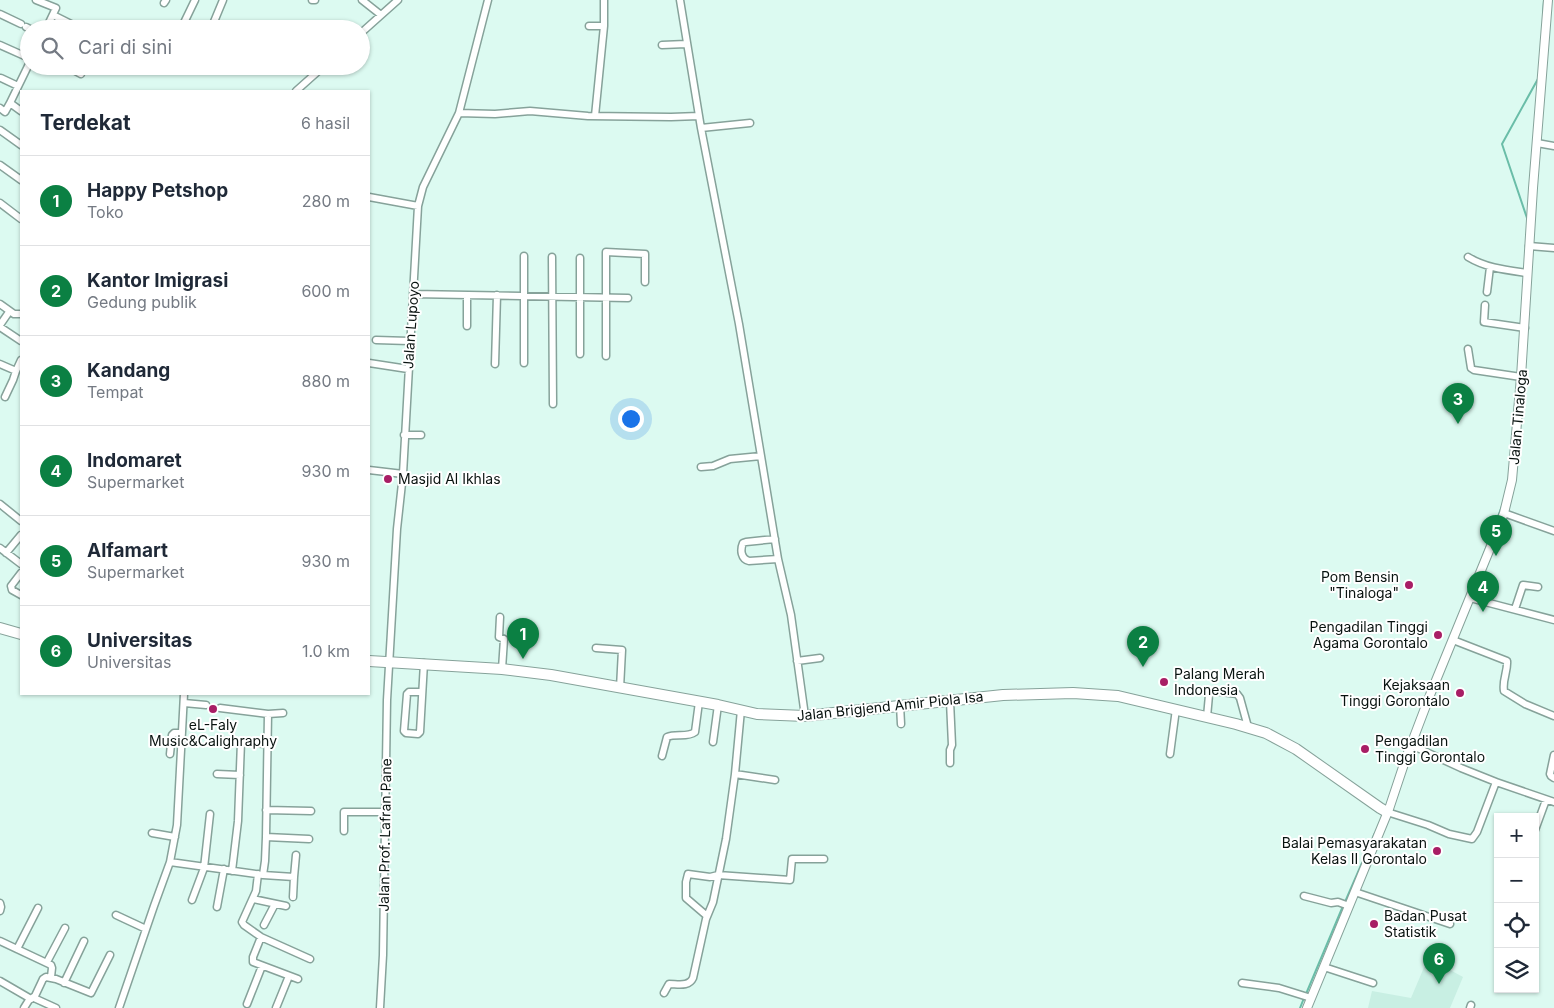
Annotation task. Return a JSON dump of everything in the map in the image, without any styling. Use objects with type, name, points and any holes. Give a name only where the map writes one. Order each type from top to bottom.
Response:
[{"type":"main road","points":[[0,628],[20,634]]},
{"type":"main road","name":"Jalan Brigjend Amir Piola Isa","points":[[370,661],[502,669],[551,675],[767,715],[805,716],[1003,695],[1073,694],[1118,696],[1266,733],[1296,749],[1388,812]]},
{"type":"street","points":[[36,0],[47,2],[56,8],[50,20]]},
{"type":"street","points":[[185,20],[195,0]]},
{"type":"street","points":[[215,20],[223,0]]},
{"type":"street","points":[[362,0],[380,13]]},
{"type":"street","points":[[370,24],[380,13],[398,0]]},
{"type":"street","name":"Jalan Lupoyo","points":[[388,662],[403,474],[418,206],[426,179],[459,113],[488,0]]},
{"type":"street","points":[[595,116],[604,26],[604,0]]},
{"type":"street","points":[[680,0],[701,128],[739,324],[778,558],[791,615],[805,716]]},
{"type":"street","name":"Jalan Tinaloga","points":[[1307,1008],[1307,996],[1324,966],[1345,904],[1354,892],[1388,812],[1411,745],[1504,513],[1514,465],[1548,0]]},
{"type":"street","points":[[0,14],[20,23]]},
{"type":"street","points":[[52,15],[62,20]]},
{"type":"street","points":[[589,26],[604,26]]},
{"type":"street","points":[[662,45],[686,44]]},
{"type":"street","points":[[0,45],[20,54]]},
{"type":"street","points":[[0,108],[5,112],[24,75]]},
{"type":"street","points":[[297,90],[314,75]]},
{"type":"street","points":[[1,78],[18,86]]},
{"type":"street","points":[[10,103],[20,110]]},
{"type":"street","points":[[459,113],[495,114],[530,111],[595,116],[699,116]]},
{"type":"street","points":[[701,128],[750,123]]},
{"type":"street","points":[[0,130],[20,144]]},
{"type":"street","points":[[1537,143],[1554,146]]},
{"type":"street","points":[[0,164],[20,179]]},
{"type":"street","points":[[370,197],[418,206]]},
{"type":"street","points":[[0,203],[20,218]]},
{"type":"street","points":[[1529,246],[1554,248]]},
{"type":"street","points":[[606,356],[606,252],[645,254],[645,282]]},
{"type":"street","points":[[524,256],[524,363]]},
{"type":"street","points":[[1468,256],[1479,264],[1527,273]]},
{"type":"street","points":[[552,258],[553,404]]},
{"type":"street","points":[[580,258],[580,354]]},
{"type":"street","points":[[1488,292],[1490,267]]},
{"type":"street","points":[[413,294],[628,298]]},
{"type":"street","points":[[467,295],[467,326]]},
{"type":"street","points":[[495,364],[496,295]]},
{"type":"street","points":[[0,304],[9,312],[20,314]]},
{"type":"street","points":[[1485,306],[1484,322],[1525,328]]},
{"type":"street","points":[[9,312],[0,326],[20,340]]},
{"type":"street","points":[[376,340],[409,341]]},
{"type":"street","points":[[1468,349],[1471,368],[1474,370],[1521,377]]},
{"type":"street","points":[[5,397],[20,362]]},
{"type":"street","points":[[370,363],[408,369]]},
{"type":"street","points":[[0,364],[16,371]]},
{"type":"street","points":[[404,435],[421,435]]},
{"type":"street","points":[[701,467],[713,466],[730,459],[761,456]]},
{"type":"street","points":[[370,470],[403,474]]},
{"type":"street","points":[[0,504],[20,520]]},
{"type":"street","points":[[1504,513],[1554,530]]},
{"type":"street","points":[[6,553],[20,536]]},
{"type":"street","points":[[775,539],[746,542],[743,543],[741,549],[743,557],[749,561],[778,558]]},
{"type":"street","points":[[0,548],[20,563]]},
{"type":"street","points":[[20,575],[11,588],[20,594]]},
{"type":"street","points":[[1515,609],[1523,585],[1538,587]]},
{"type":"street","points":[[1470,598],[1554,620]]},
{"type":"street","points":[[500,617],[499,637],[504,639],[502,669]]},
{"type":"street","points":[[1453,640],[1507,661],[1508,666],[1503,684],[1504,691],[1525,704],[1554,716]]},
{"type":"street","points":[[596,648],[622,650],[620,688]]},
{"type":"street","points":[[797,662],[820,658]]},
{"type":"street","name":"Jalan Prof. Lafran Pane","points":[[380,1008],[383,955],[388,662]]},
{"type":"street","points":[[422,692],[409,692],[407,694],[404,730],[406,733],[419,733],[422,692],[424,664]]},
{"type":"street","points":[[1207,717],[1211,692],[1237,694],[1240,698],[1248,727]]},
{"type":"street","points":[[119,1008],[170,862],[175,838],[184,695]]},
{"type":"street","points":[[950,701],[952,745],[950,763]]},
{"type":"street","points":[[662,756],[667,737],[690,735],[695,732],[698,702]]},
{"type":"street","points":[[184,703],[206,705]]},
{"type":"street","points":[[713,742],[718,705]]},
{"type":"street","points":[[900,705],[901,724]]},
{"type":"street","points":[[220,708],[268,714],[283,713]]},
{"type":"street","points":[[664,993],[669,984],[684,984],[692,981],[707,916],[713,902],[726,839],[741,710]]},
{"type":"street","points":[[1170,754],[1176,710]]},
{"type":"street","points":[[268,714],[265,861],[253,899],[242,922],[246,928],[261,937],[310,959]]},
{"type":"street","points":[[170,754],[172,735],[174,733],[182,733]]},
{"type":"street","points":[[220,741],[267,744]]},
{"type":"street","points":[[232,871],[236,844],[241,742]]},
{"type":"street","points":[[1411,745],[1496,782],[1554,802]]},
{"type":"street","points":[[1554,755],[1550,774],[1554,778]]},
{"type":"street","points":[[217,774],[240,775]]},
{"type":"street","points":[[735,774],[775,780]]},
{"type":"street","points":[[1388,812],[1449,834],[1472,839],[1477,832],[1496,782]]},
{"type":"street","points":[[1539,819],[1546,800]]},
{"type":"street","points":[[266,810],[311,811]]},
{"type":"street","points":[[344,831],[344,812],[384,812]]},
{"type":"street","points":[[192,900],[204,868],[210,814]]},
{"type":"street","points":[[152,834],[175,838]]},
{"type":"street","points":[[266,837],[309,839]]},
{"type":"street","points":[[293,897],[296,855]]},
{"type":"street","points":[[707,916],[686,898],[687,875],[690,873],[710,877],[718,875],[790,880],[792,859],[824,859]]},
{"type":"street","points":[[170,862],[204,868],[294,878]]},
{"type":"street","points":[[217,907],[224,869]]},
{"type":"street","points":[[1354,892],[1450,924]]},
{"type":"street","points":[[1304,896],[1331,903],[1345,904]]},
{"type":"street","points":[[253,899],[286,906]]},
{"type":"street","points":[[0,903],[0,911]]},
{"type":"street","points":[[264,925],[275,904]]},
{"type":"street","points":[[17,949],[38,908]]},
{"type":"street","points":[[116,915],[146,929]]},
{"type":"street","points":[[47,962],[65,928]]},
{"type":"street","points":[[261,937],[252,961],[298,979]]},
{"type":"street","points":[[0,941],[47,962],[52,967],[50,977]]},
{"type":"street","points":[[64,982],[84,941]]},
{"type":"street","points":[[24,1008],[46,976],[91,993],[110,955]]},
{"type":"street","points":[[247,1004],[262,966]]},
{"type":"street","points":[[1324,966],[1373,983]]},
{"type":"street","points":[[276,1008],[289,976]]},
{"type":"street","points":[[0,981],[32,999],[56,1008]]},
{"type":"street","points":[[1242,983],[1279,988],[1307,996]]},
{"type":"shaded area","points":[[1428,958],[1463,977],[1450,1008],[1368,1008],[1372,991],[1411,998]]},
{"type":"waterway","points":[[1543,15],[1544,0]]},
{"type":"waterway","points":[[1528,221],[1502,144],[1539,77]]},
{"type":"waterway","points":[[1483,556],[1502,506]]},
{"type":"waterway","points":[[1345,902],[1375,833]]},
{"type":"waterway","points":[[1306,994],[1343,906]]},
{"type":"waterway","points":[[1300,1008],[1304,998]]},
{"type":"place","name":"Kandang","points":[[1458,424]]},
{"type":"place","name":"Masjid Al Ikhlas","points":[[388,479]]},
{"type":"place","name":"Alfamart","points":[[1496,556]]},
{"type":"place","name":"Pom Bensin \"Tinaloga\"","points":[[1409,585]]},
{"type":"place","name":"Indomaret","points":[[1483,612]]},
{"type":"place","name":"Pengadilan Tinggi Agama Gorontalo","points":[[1438,635]]},
{"type":"place","name":"Happy Petshop","points":[[523,659]]},
{"type":"place","name":"Kantor Imigrasi","points":[[1143,667]]},
{"type":"place","name":"Palang Merah Indonesia","points":[[1164,682]]},
{"type":"place","name":"Kejaksaan Tinggi Gorontalo","points":[[1460,693]]},
{"type":"place","name":"eL-Faly Music&Calighraphy","points":[[213,709]]},
{"type":"place","name":"Pengadilan Tinggi Gorontalo","points":[[1365,749]]},
{"type":"place","name":"Balai Pemasyarakatan Kelas II Gorontalo","points":[[1437,851]]},
{"type":"place","name":"Badan Pusat Statistik","points":[[1374,924]]},
{"type":"place","name":"Universitas","points":[[1439,984]]}]
